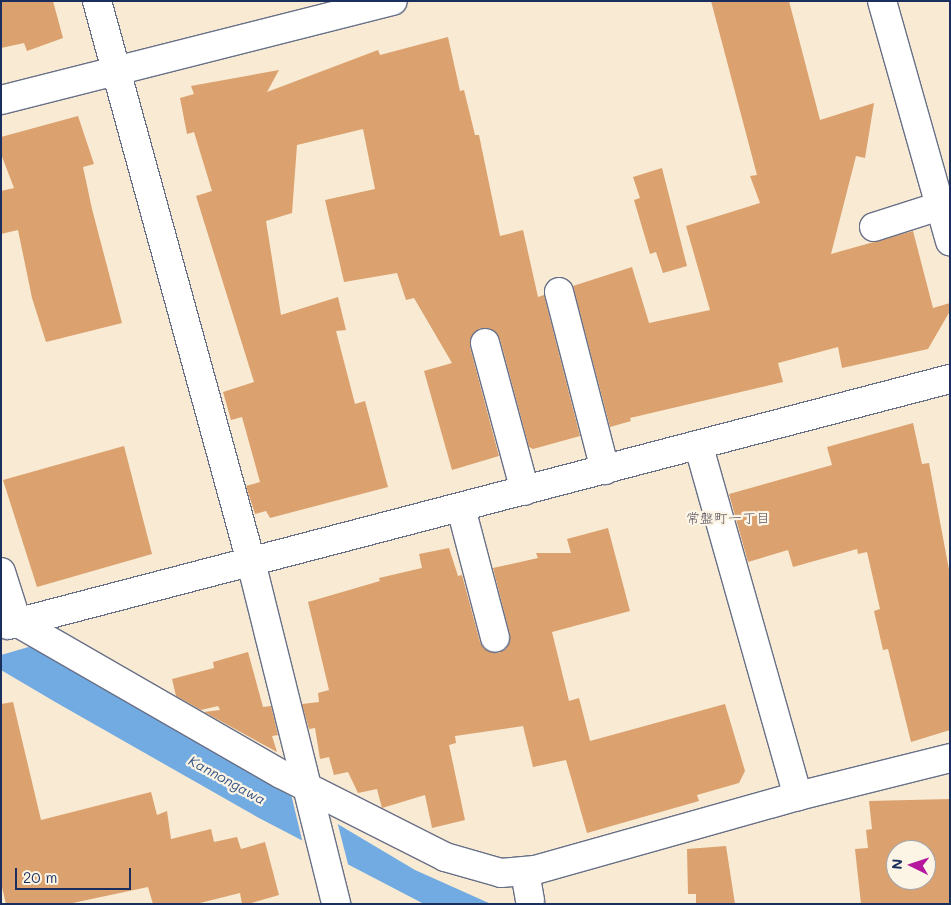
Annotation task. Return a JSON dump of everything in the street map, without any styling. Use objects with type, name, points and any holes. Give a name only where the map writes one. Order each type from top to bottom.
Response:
[{"type":"street","points":[[97,1],[251,562],[310,792],[336,904]]},
{"type":"street","points":[[1,100],[393,1]]},
{"type":"street","points":[[882,1],[950,242]]},
{"type":"street","points":[[874,227],[940,206]]},
{"type":"street","points":[[559,292],[605,470]]},
{"type":"street","points":[[485,343],[525,491]]},
{"type":"street","points":[[7,622],[251,562],[698,447],[950,379]]},
{"type":"street","points":[[698,447],[798,796]]},
{"type":"street","points":[[461,508],[495,638]]},
{"type":"street","points":[[1,572],[7,622]]},
{"type":"street","points":[[7,622],[281,774],[310,792],[445,857],[501,873],[525,872],[798,796],[950,758]]},
{"type":"street","points":[[525,872],[530,901]]},
{"type":"water","name":"Kannongawa","points":[[1,624],[415,870],[491,904],[424,904],[259,818],[57,703],[1,670]]},
{"type":"pier","points":[[1,622],[39,644],[1,655]]},
{"type":"pier","points":[[291,794],[337,821],[349,868],[303,844]]},
{"type":"building","points":[[1,1],[53,1],[63,38],[27,51],[24,43],[1,48]]},
{"type":"building","points":[[711,1],[789,1],[820,120],[874,103],[865,158],[856,156],[831,254],[913,231],[933,308],[950,303],[950,311],[928,349],[842,368],[838,347],[778,363],[783,382],[630,418],[631,421],[610,427],[573,286],[632,267],[649,323],[710,310],[686,226],[760,203],[750,176],[757,175]]},
{"type":"building","points":[[448,37],[460,91],[464,90],[475,135],[479,135],[500,236],[523,230],[538,297],[544,295],[580,436],[533,449],[529,447],[500,339],[489,328],[480,328],[470,339],[470,347],[499,456],[452,470],[424,371],[452,363],[414,298],[406,300],[397,273],[344,282],[325,200],[375,189],[363,129],[297,145],[292,213],[266,221],[281,315],[338,297],[346,330],[336,331],[355,404],[365,401],[388,487],[270,518],[266,511],[255,514],[246,486],[260,482],[242,417],[231,420],[223,392],[254,382],[196,196],[212,191],[194,132],[187,134],[180,98],[194,94],[191,86],[279,70],[267,92],[378,50],[380,55]]},
{"type":"building","points":[[78,116],[94,164],[83,167],[122,323],[46,342],[32,298],[18,230],[1,234],[1,191],[14,188],[1,154],[1,137]]},
{"type":"building","points":[[662,168],[687,266],[663,273],[656,252],[650,254],[634,200],[640,198],[633,177]]},
{"type":"building","points":[[913,423],[922,464],[929,463],[950,575],[950,730],[911,742],[888,649],[883,650],[874,611],[880,609],[867,552],[858,554],[857,549],[793,567],[788,550],[748,562],[729,494],[832,465],[827,447]]},
{"type":"building","points":[[124,446],[152,554],[37,587],[3,480]]},
{"type":"building","points":[[608,528],[630,611],[552,632],[569,701],[579,698],[590,741],[725,704],[745,771],[739,783],[697,795],[699,801],[587,833],[566,760],[533,767],[523,726],[455,736],[456,743],[449,745],[465,820],[432,828],[425,795],[382,808],[377,789],[358,793],[348,772],[334,775],[329,757],[320,759],[315,728],[309,729],[302,704],[319,702],[318,693],[329,690],[308,602],[380,581],[379,578],[422,568],[419,554],[449,548],[458,576],[462,575],[480,642],[484,649],[498,653],[506,649],[510,635],[493,568],[538,558],[536,553],[571,553],[567,539]]},
{"type":"building","points":[[248,652],[263,707],[271,706],[278,735],[272,736],[277,752],[204,712],[220,710],[218,706],[201,710],[176,696],[172,679],[214,668],[213,662]]},
{"type":"building","points":[[13,702],[41,820],[151,792],[157,815],[167,811],[171,839],[211,829],[214,842],[237,837],[241,849],[265,842],[279,895],[248,904],[242,904],[240,893],[196,904],[153,904],[148,887],[68,904],[6,904],[1,883],[1,704]]},
{"type":"building","points":[[950,799],[950,904],[861,904],[855,849],[868,848],[866,830],[872,829],[869,801]]},
{"type":"building","points":[[726,846],[735,904],[696,904],[696,894],[688,894],[687,849]]},
{"type":"district","name":"常盤町一丁目","points":[[728,518]]}]
